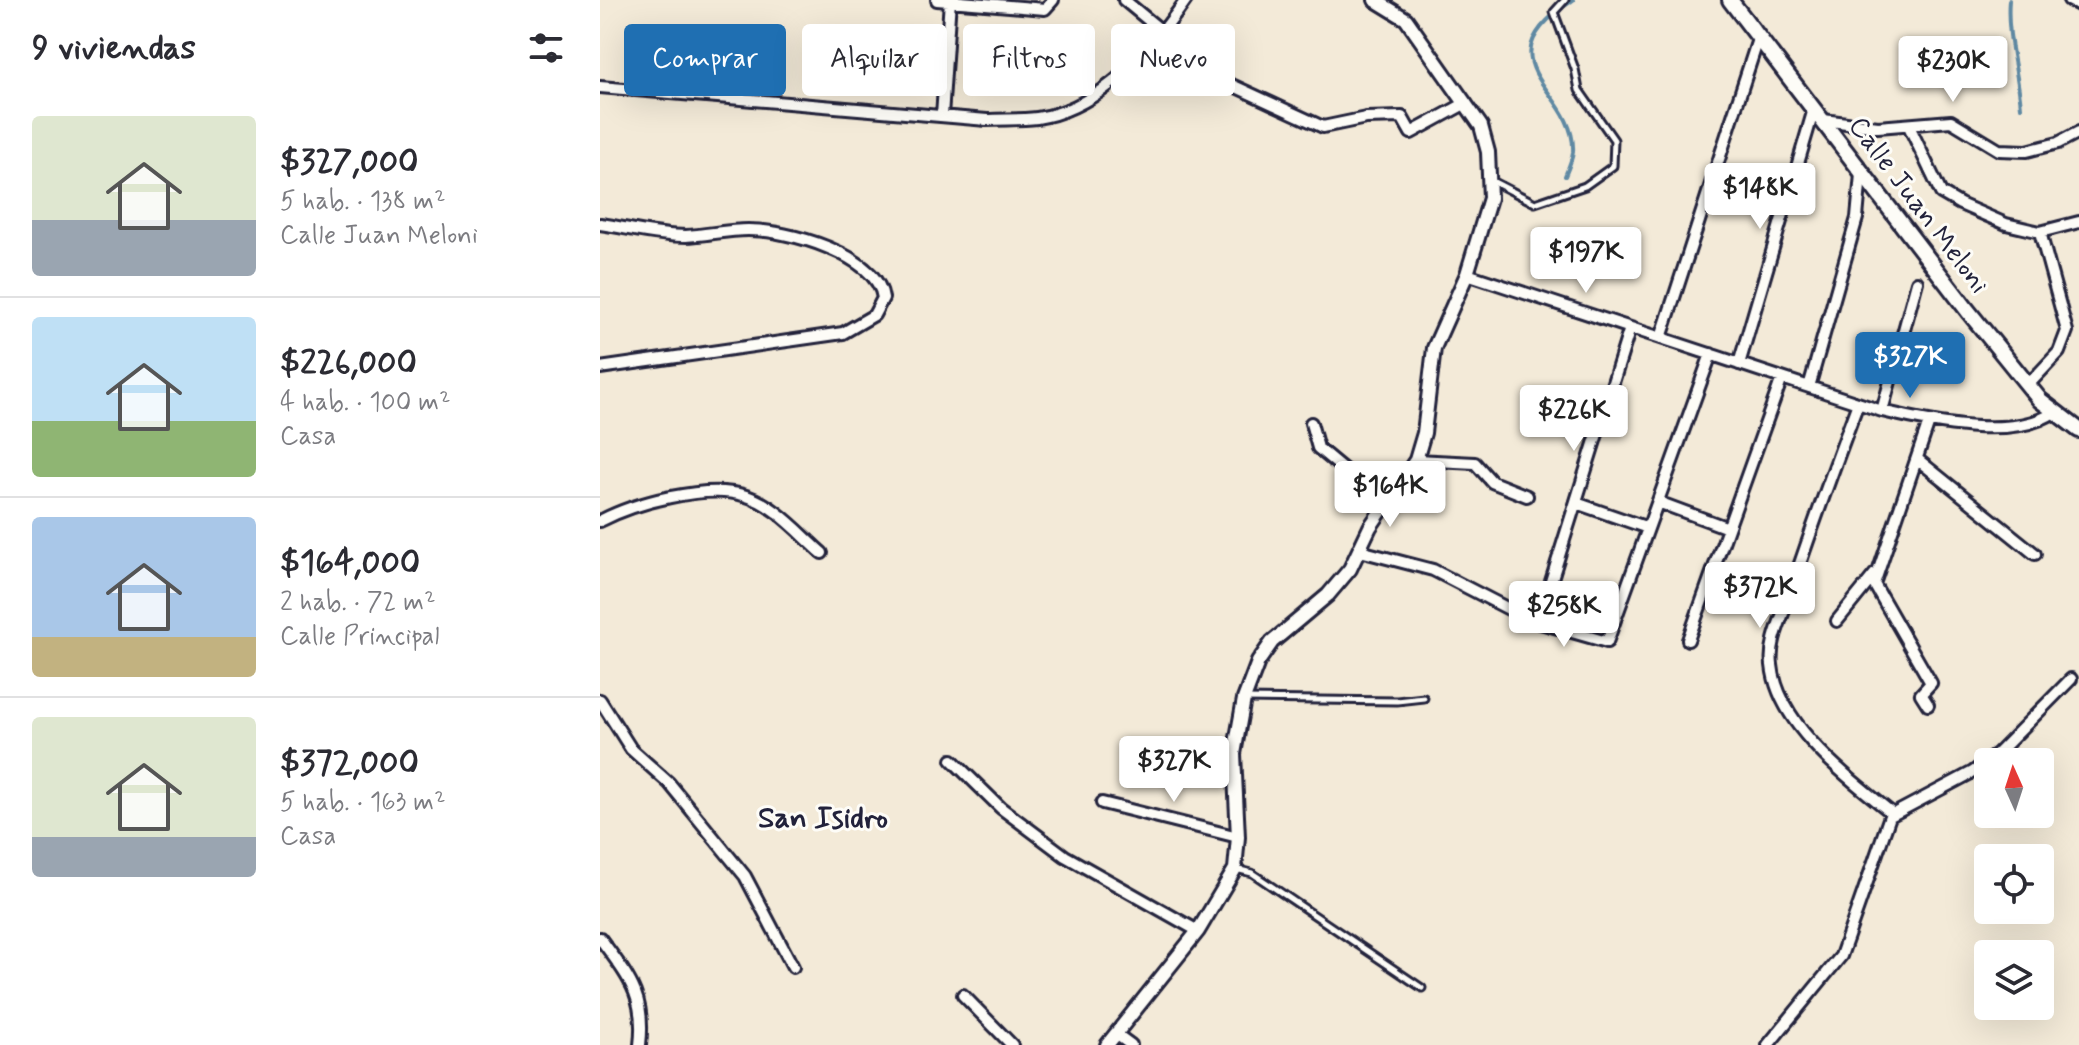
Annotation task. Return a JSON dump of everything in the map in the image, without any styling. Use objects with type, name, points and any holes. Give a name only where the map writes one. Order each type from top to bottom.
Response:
[{"type":"main road","name":"Calle Juan Meloni","points":[[1730,0],[1819,114],[1861,174],[2028,385],[2054,412],[2079,430]]},
{"type":"street","points":[[937,0],[1045,9],[1053,0]]},
{"type":"street","points":[[942,116],[950,0]]},
{"type":"street","points":[[1124,0],[1155,24]]},
{"type":"street","points":[[1169,24],[1186,0]]},
{"type":"street","points":[[1107,1045],[1198,931],[1235,869],[1238,837],[1234,754],[1244,699],[1258,662],[1272,642],[1328,595],[1360,551],[1385,504],[1416,460],[1424,433],[1434,348],[1467,274],[1490,198],[1491,181],[1481,126],[1406,19],[1393,4],[1375,0]]},
{"type":"street","points":[[2069,0],[2079,5]]},
{"type":"street","points":[[1661,338],[1759,36]]},
{"type":"street","points":[[600,87],[942,116],[1039,118],[1089,100],[1111,80]]},
{"type":"street","points":[[1235,86],[1323,127],[1366,118],[1402,117],[1411,133],[1466,103]]},
{"type":"street","points":[[1739,364],[1819,114],[1878,127],[1951,121],[1999,150],[2027,151],[2058,143],[2079,132]]},
{"type":"street","points":[[1909,126],[1941,193],[2006,224],[2040,232],[2079,222]]},
{"type":"street","points":[[1809,387],[1857,218],[1861,174]]},
{"type":"street","points":[[600,224],[684,236],[751,230],[813,243],[865,266],[877,277],[883,298],[874,315],[843,333],[600,368]]},
{"type":"street","points":[[2028,385],[2059,352],[2067,331],[2040,232]]},
{"type":"street","points":[[1467,274],[1882,411],[1929,422],[1983,427],[2028,423],[2054,412]]},
{"type":"street","points":[[1882,411],[1917,282]]},
{"type":"street","points":[[1549,588],[1630,328]]},
{"type":"street","points":[[1360,551],[1433,570],[1530,620],[1607,642],[1711,354]]},
{"type":"street","points":[[1688,640],[1782,378]]},
{"type":"street","points":[[1858,403],[1792,586],[1773,647],[1771,666],[1780,693],[1805,736],[1893,814]]},
{"type":"street","points":[[1928,705],[1921,694],[1931,683],[1879,599],[1874,584],[1929,422]]},
{"type":"street","points":[[1311,423],[1318,448],[1385,504]]},
{"type":"street","points":[[1917,459],[2035,554]]},
{"type":"street","points":[[1416,460],[1475,463],[1492,482],[1527,496]]},
{"type":"street","points":[[600,521],[624,509],[695,494],[742,494],[769,507],[822,553]]},
{"type":"street","points":[[1658,502],[1728,528]]},
{"type":"street","points":[[1576,503],[1648,528]]},
{"type":"street","points":[[1837,621],[1877,573]]},
{"type":"street","points":[[1768,1045],[1841,956],[1893,814],[1973,772],[1997,754],[2071,679]]},
{"type":"street","points":[[600,700],[631,749],[669,783],[745,876],[793,967]]},
{"type":"street","points":[[952,760],[1001,808],[1065,856],[1198,931]]},
{"type":"street","points":[[1102,803],[1238,837]]},
{"type":"street","points":[[600,938],[629,976],[640,999],[640,1045]]},
{"type":"street","points":[[963,995],[1012,1045]]},
{"type":"street","points":[[1116,1034],[1131,1045]]},
{"type":"lane","points":[[1491,181],[1535,203],[1585,186],[1613,166],[1614,140],[1579,90],[1575,69],[1554,13],[1565,0]]},
{"type":"lane","points":[[1244,699],[1397,701],[1424,698]]},
{"type":"lane","points":[[1235,869],[1252,873],[1422,988]]},
{"type":"waterway","points":[[1565,176],[1573,152],[1570,130],[1531,60],[1532,42],[1545,23],[1573,0]]},
{"type":"waterway","points":[[2009,0],[2009,27],[2021,107]]},
{"type":"district","name":"San Isidro","points":[[823,817]]}]
